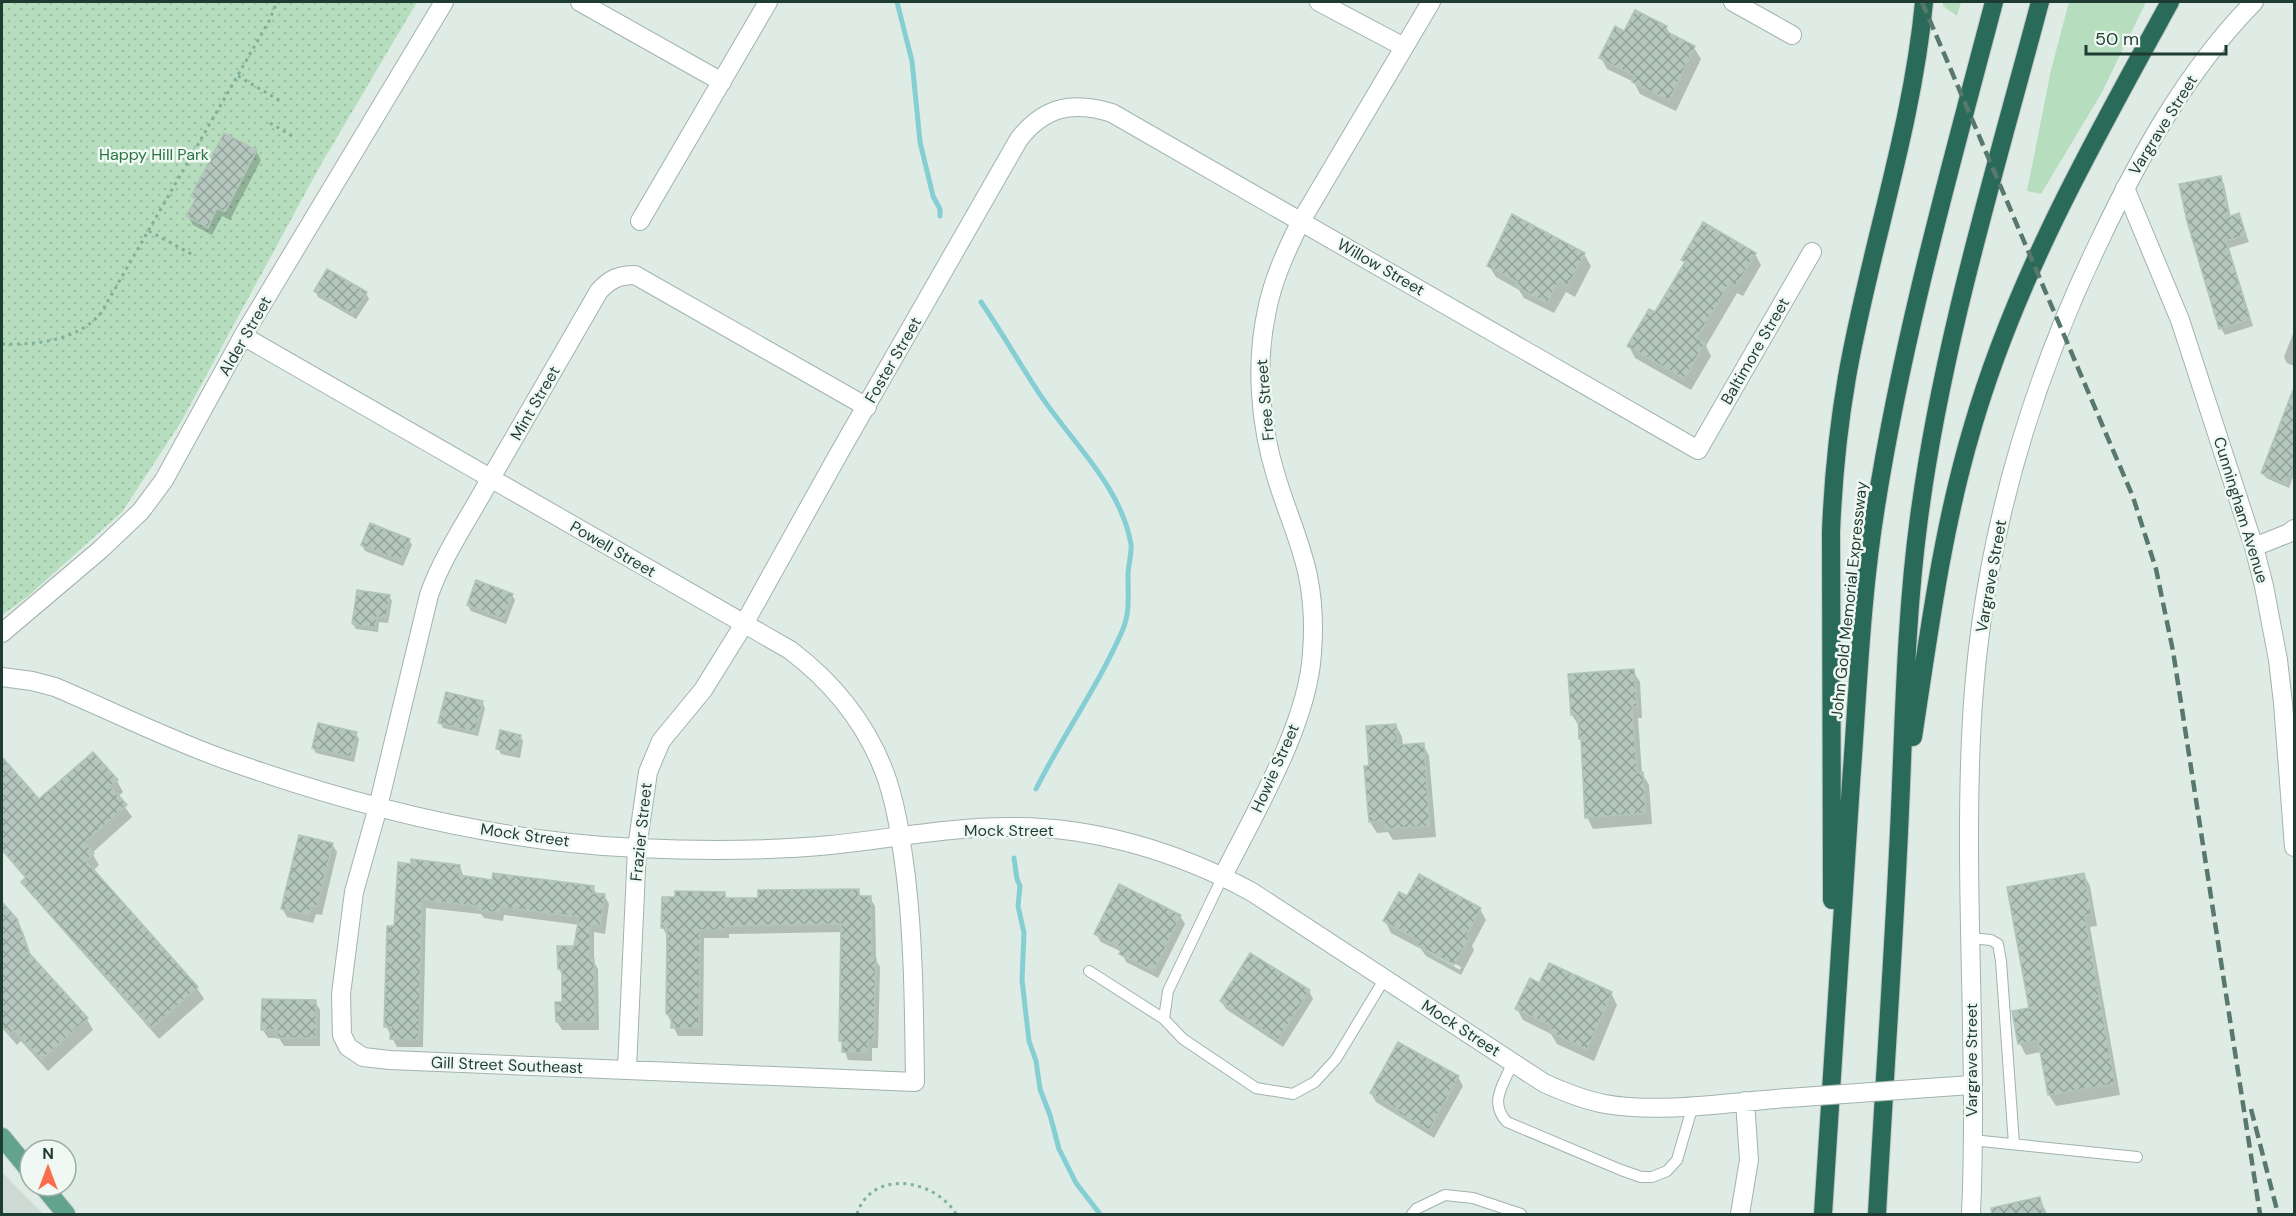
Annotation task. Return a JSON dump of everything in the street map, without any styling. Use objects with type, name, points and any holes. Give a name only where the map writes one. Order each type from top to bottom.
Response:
[{"type":"highway","points":[[1833,1048],[1833,480],[1848,375],[1903,133],[1924,2]]},
{"type":"highway","name":"John Gold Memorial Expressway","points":[[1823,1215],[1862,638],[1875,510],[1911,322],[1994,2]]},
{"type":"highway","points":[[1877,1215],[1899,833],[1908,617],[1917,528],[1956,322],[2040,2]]},
{"type":"highway","points":[[1899,833],[1944,541],[1956,486],[1991,368],[2024,283],[2067,191],[2170,2]]},
{"type":"main road","points":[[2,1137],[18,1156]]},
{"type":"main road","points":[[53,1198],[66,1215]]},
{"type":"street","name":"Alder Street","points":[[2,633],[100,550],[141,511],[164,480],[243,336],[444,2]]},
{"type":"street","points":[[579,2],[722,82]]},
{"type":"street","points":[[640,221],[768,2]]},
{"type":"street","points":[[1319,2],[1404,47]]},
{"type":"street","name":"Free Street","points":[[1312,655],[1312,609],[1308,575],[1275,475],[1265,425],[1260,374],[1267,309],[1283,257],[1301,221],[1431,2]]},
{"type":"street","points":[[1733,2],[1792,35]]},
{"type":"street","name":"Vargrave Street","points":[[1971,1215],[1971,735],[1980,633],[1998,528],[2025,424],[2042,374],[2061,324],[2125,188],[2193,76],[2219,40],[2254,2]]},
{"type":"street","name":"Willow Street","points":[[1056,110],[1079,106],[1112,113],[1698,450]]},
{"type":"street","name":"Foster Street","points":[[744,624],[1019,138],[1035,120],[1056,110]]},
{"type":"street","name":"Cunningham Avenue","points":[[2125,188],[2180,320],[2254,547],[2278,660],[2295,847]]},
{"type":"street","name":"Baltimore Street","points":[[1698,450],[1812,252]]},
{"type":"street","name":"Mint Street","points":[[378,807],[392,742],[432,587],[441,565],[599,291],[608,281],[623,275],[636,275],[867,407]]},
{"type":"street","name":"Powell Street","points":[[243,336],[790,650],[830,684],[853,713],[884,770],[894,803],[901,836],[914,970],[915,1082]]},
{"type":"street","points":[[2254,547],[2295,529]]},
{"type":"street","name":"Frazier Street","points":[[627,1069],[637,848],[648,772],[661,741],[703,690],[744,624]]},
{"type":"street","name":"Howie Street","points":[[1223,876],[1290,739],[1309,681],[1312,655]]},
{"type":"street","name":"Mock Street","points":[[2,677],[55,687],[231,762],[378,807],[502,833],[637,848],[753,849],[828,845],[964,828],[1010,827],[1071,831],[1118,840],[1223,876],[1252,892],[1544,1083],[1580,1098],[1603,1104],[1627,1107],[1693,1105],[1971,1085]]},
{"type":"street","name":"Gill Street Southeast","points":[[378,807],[354,892],[345,959],[341,1023],[342,1035],[348,1047],[363,1057],[915,1082]]},
{"type":"street","points":[[1740,1215],[1749,1160],[1745,1101]]},
{"type":"lane","points":[[1164,1019],[1168,992],[1223,876]]},
{"type":"lane","points":[[1970,938],[1990,940],[1998,944],[2014,1144]]},
{"type":"lane","points":[[1089,971],[1164,1019],[1183,1039],[1256,1088],[1293,1094],[1315,1082],[1336,1059],[1385,978]]},
{"type":"lane","points":[[1514,1062],[1497,1100],[1500,1114],[1507,1122],[1641,1177],[1652,1177],[1667,1171],[1677,1160],[1693,1105]]},
{"type":"lane","points":[[1972,1140],[2137,1157]]},
{"type":"lane","points":[[1412,1215],[1416,1209],[1445,1195],[1473,1198],[1521,1215]]},
{"type":"path","points":[[2,344],[24,345],[47,342],[92,324],[101,313],[238,76],[277,2]]},
{"type":"path","points":[[238,76],[282,102]]},
{"type":"path","points":[[270,123],[294,137]]},
{"type":"path","points":[[149,231],[195,256]]},
{"type":"path","points":[[857,1215],[861,1203],[879,1187],[903,1182],[930,1190],[952,1207],[957,1215]]},
{"type":"shaded area","points":[[2,1172],[18,1188],[18,1198],[27,1198],[43,1214],[2,1214]]},
{"type":"green space","name":"Happy Hill Park","points":[[2,2],[417,2],[320,166],[181,422],[122,512],[27,597],[2,615]]},
{"type":"green space","points":[[1943,2],[1961,2],[1957,16],[1943,6]]},
{"type":"green space","points":[[2069,2],[2146,2],[2101,94],[2041,194],[2027,191],[2051,70]]},
{"type":"building","points":[[1635,10],[1667,26],[1665,31],[1695,46],[1669,101],[1632,82],[1635,76],[1599,58],[1615,26],[1624,31]]},
{"type":"building","points":[[224,133],[257,150],[225,212],[217,208],[208,228],[186,216],[196,198],[191,196]]},
{"type":"building","points":[[2221,176],[2229,217],[2239,213],[2246,235],[2226,241],[2250,319],[2219,329],[2187,221],[2179,184]]},
{"type":"building","points":[[1512,214],[1585,253],[1568,286],[1559,281],[1547,303],[1515,286],[1518,282],[1487,266]]},
{"type":"building","points":[[1703,222],[1756,253],[1736,286],[1730,282],[1697,338],[1705,343],[1684,379],[1627,346],[1649,309],[1655,312],[1685,262],[1681,260]]},
{"type":"building","points":[[327,269],[367,292],[353,315],[314,291]]},
{"type":"building","points":[[2293,390],[2295,464],[2286,484],[2261,473]]},
{"type":"building","points":[[370,523],[410,539],[400,561],[361,545]]},
{"type":"building","points":[[476,580],[513,594],[503,619],[467,605]]},
{"type":"building","points":[[357,590],[390,595],[386,618],[377,617],[375,628],[352,624]]},
{"type":"building","points":[[1634,669],[1637,707],[1632,707],[1637,773],[1643,772],[1646,813],[1585,818],[1581,739],[1579,739],[1578,715],[1571,715],[1568,674]]},
{"type":"building","points":[[446,692],[483,701],[475,732],[438,723]]},
{"type":"building","points":[[318,723],[357,732],[351,757],[312,748]]},
{"type":"building","points":[[1396,724],[1398,745],[1424,743],[1430,826],[1385,829],[1384,821],[1369,822],[1364,766],[1369,766],[1366,726]]},
{"type":"building","points":[[500,730],[521,735],[517,753],[496,749]]},
{"type":"building","points":[[93,752],[118,780],[110,786],[127,805],[85,842],[94,853],[86,861],[198,987],[152,1028],[21,882],[26,877],[2,849],[2,757],[39,799]]},
{"type":"building","points":[[299,835],[333,843],[317,907],[311,906],[309,915],[281,909]]},
{"type":"building","points":[[411,859],[460,865],[459,875],[492,880],[493,873],[594,886],[593,893],[605,894],[600,926],[590,925],[590,959],[594,959],[595,1022],[556,1022],[555,1002],[562,1002],[562,969],[558,969],[557,946],[574,946],[579,917],[500,907],[499,913],[477,910],[478,906],[422,900],[419,1040],[390,1039],[391,1027],[384,1027],[387,926],[394,926],[398,862],[411,864]]},
{"type":"building","points":[[2084,873],[2092,914],[2085,916],[2115,1084],[2048,1095],[2038,1041],[2018,1044],[2012,1011],[2029,1008],[2007,887]]},
{"type":"building","points":[[1419,874],[1481,908],[1466,936],[1469,938],[1454,965],[1417,945],[1420,941],[1383,921],[1399,892],[1407,896]]},
{"type":"building","points":[[1119,884],[1181,915],[1154,971],[1119,954],[1122,948],[1094,934]]},
{"type":"building","points":[[859,889],[859,896],[871,896],[872,958],[876,958],[874,1040],[868,1040],[868,1053],[842,1052],[842,1041],[839,1041],[841,924],[725,926],[725,930],[700,930],[699,1028],[671,1028],[672,1014],[666,1014],[667,928],[661,928],[662,897],[675,897],[675,891],[725,892],[725,898],[758,898],[758,890]]},
{"type":"building","points":[[2,902],[17,919],[29,953],[88,1018],[41,1060],[14,1030],[10,1035],[2,1026]]},
{"type":"building","points":[[1250,953],[1310,990],[1278,1040],[1220,1001]]},
{"type":"building","points":[[1549,963],[1612,992],[1587,1050],[1549,1032],[1552,1026],[1515,1009],[1530,978],[1539,983]]},
{"type":"building","points":[[262,999],[316,1000],[316,1038],[277,1038],[277,1030],[261,1030]]},
{"type":"building","points":[[1398,1042],[1459,1076],[1429,1130],[1398,1113],[1399,1110],[1370,1093]]},
{"type":"building","points":[[2040,1197],[2044,1215],[1992,1215],[1991,1208]]},
{"type":"waterway","points":[[897,2],[912,61],[920,142],[933,196],[940,209],[940,216]]},
{"type":"waterway","points":[[981,302],[1037,390],[1105,482],[1125,522],[1131,544],[1128,609],[1123,629],[1103,670],[1036,789]]},
{"type":"waterway","points":[[1014,858],[1020,886],[1018,906],[1024,933],[1022,980],[1029,1041],[1036,1061],[1040,1089],[1059,1149],[1076,1183],[1100,1214]]},
{"type":"railway","points":[[1922,2],[2133,497],[2156,569],[2173,651],[2260,1214]]},
{"type":"railway","points":[[2251,1109],[2278,1214]]}]
